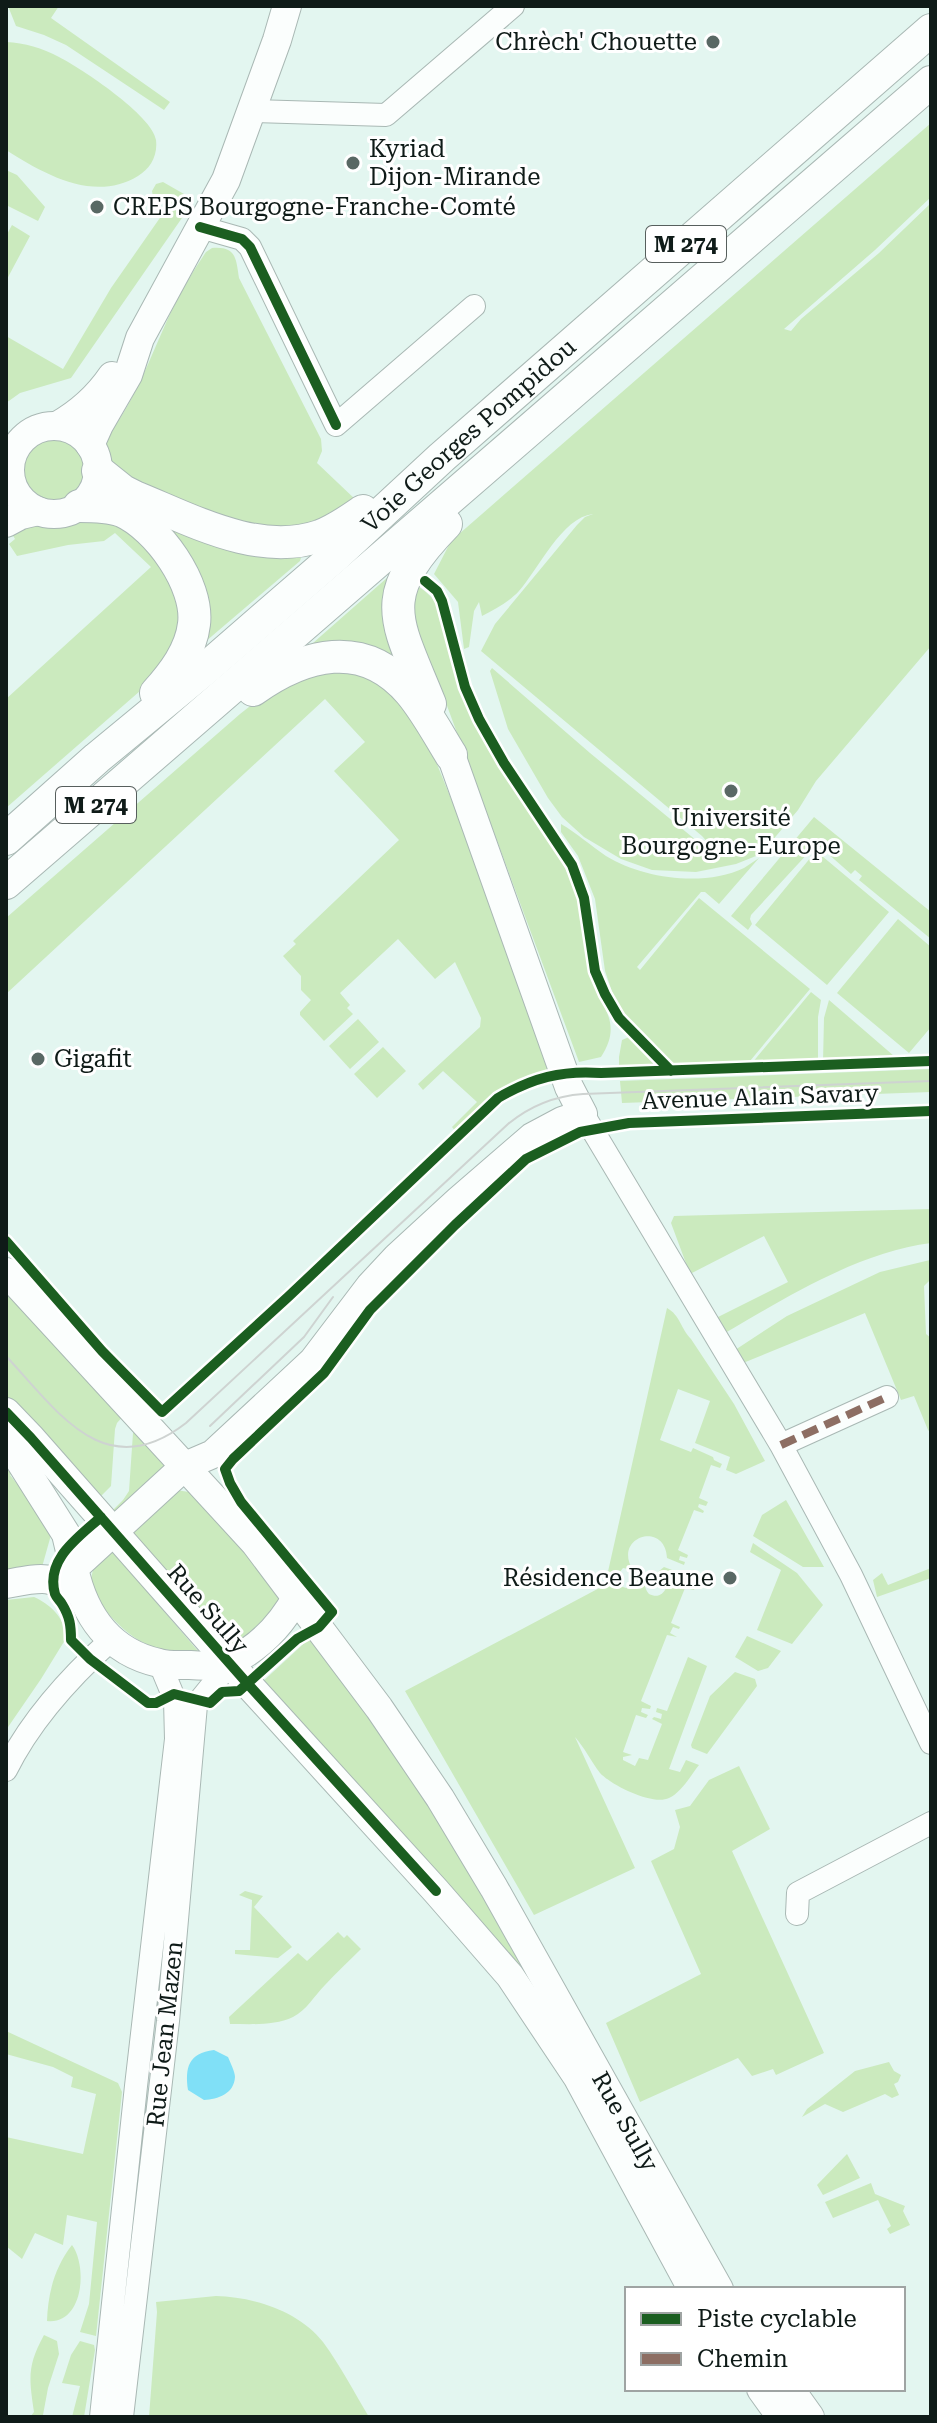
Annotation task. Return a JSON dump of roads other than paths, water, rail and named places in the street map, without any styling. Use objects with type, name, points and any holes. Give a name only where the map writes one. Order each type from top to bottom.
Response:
[{"type":"highway","name":"Voie Georges Pompidou","points":[[6,839],[333,558],[442,457],[931,30]]},
{"type":"highway","name":"Voie Georges Pompidou","points":[[6,883],[931,82]]},
{"type":"highway","points":[[94,458],[123,491],[194,521],[253,539],[284,542],[334,530],[442,457]]},
{"type":"highway","points":[[451,755],[401,631],[399,592],[403,577],[424,546],[471,498],[484,468]]},
{"type":"highway","points":[[79,506],[120,510],[152,535],[183,575],[194,613],[191,640],[170,678],[97,758]]},
{"type":"highway","points":[[185,727],[201,727],[270,678],[294,665],[331,656],[348,657],[379,667],[398,679],[419,702],[451,755]]},
{"type":"main road","points":[[57,426],[96,398],[140,338],[226,180],[287,6]]},
{"type":"main road","points":[[6,523],[38,511],[59,513],[79,506],[92,491],[99,425],[128,375],[140,338]]},
{"type":"main road","points":[[38,511],[20,498],[8,477],[10,462],[22,439],[44,427],[69,429],[81,435],[94,458]]},
{"type":"main road","points":[[6,1584],[47,1577],[63,1582],[77,1580],[113,1531],[185,1466],[213,1454],[313,1361],[370,1286],[397,1257],[532,1137],[583,1114],[569,1087],[451,755]]},
{"type":"main road","name":"Rue Sully","points":[[6,1272],[255,1543],[379,1708],[440,1798],[494,1888],[718,2287]]},
{"type":"main road","name":"Rue Sully","points":[[6,1412],[510,1976],[578,2078],[691,2287]]},
{"type":"main road","points":[[6,1439],[66,1534],[77,1580],[94,1619],[111,1640],[136,1655],[160,1664],[230,1663],[269,1635],[297,1596]]},
{"type":"main road","points":[[762,2391],[781,2417]]},
{"type":"main road","points":[[791,2391],[810,2417]]},
{"type":"street","points":[[251,111],[386,115],[513,6]]},
{"type":"street","points":[[200,227],[242,239],[250,247],[336,425],[474,306]]},
{"type":"street","points":[[583,1114],[781,1445],[851,1575],[931,1743]]},
{"type":"street","points":[[781,1445],[887,1397]]},
{"type":"street","points":[[6,1770],[18,1745],[44,1712],[90,1659],[111,1640]]},
{"type":"street","name":"Rue Jean Mazen","points":[[122,2417],[168,2021],[196,1705],[230,1663]]},
{"type":"street","name":"Rue Jean Mazen","points":[[101,2417],[176,1739],[175,1700],[160,1664]]},
{"type":"street","points":[[797,1914],[798,1893],[931,1823]]},
{"type":"street","points":[[151,1957],[168,2021]]},
{"type":"water","points":[[214,2050],[228,2057],[235,2075],[234,2083],[224,2094],[204,2100],[188,2090],[188,2068],[199,2054]]},
{"type":"tram line","points":[[6,1356],[64,1418],[85,1434],[107,1444],[131,1447],[157,1441],[186,1423],[508,1124],[534,1107],[562,1097],[583,1094],[931,1081]]},
{"type":"tram line","points":[[210,1426],[304,1337],[333,1297]]},
{"type":"place","name":"Chrèch' Chouette","points":[[713,42]]},
{"type":"place","name":"Kyriad Dijon-Mirande","points":[[353,163]]},
{"type":"place","name":"CREPS Bourgogne-Franche-Comté","points":[[97,207]]},
{"type":"place","name":"Université Bourgogne-Europe","points":[[731,791]]},
{"type":"place","name":"Gigafit","points":[[38,1059]]},
{"type":"place","name":"Résidence Beaune","points":[[730,1578]]}]
